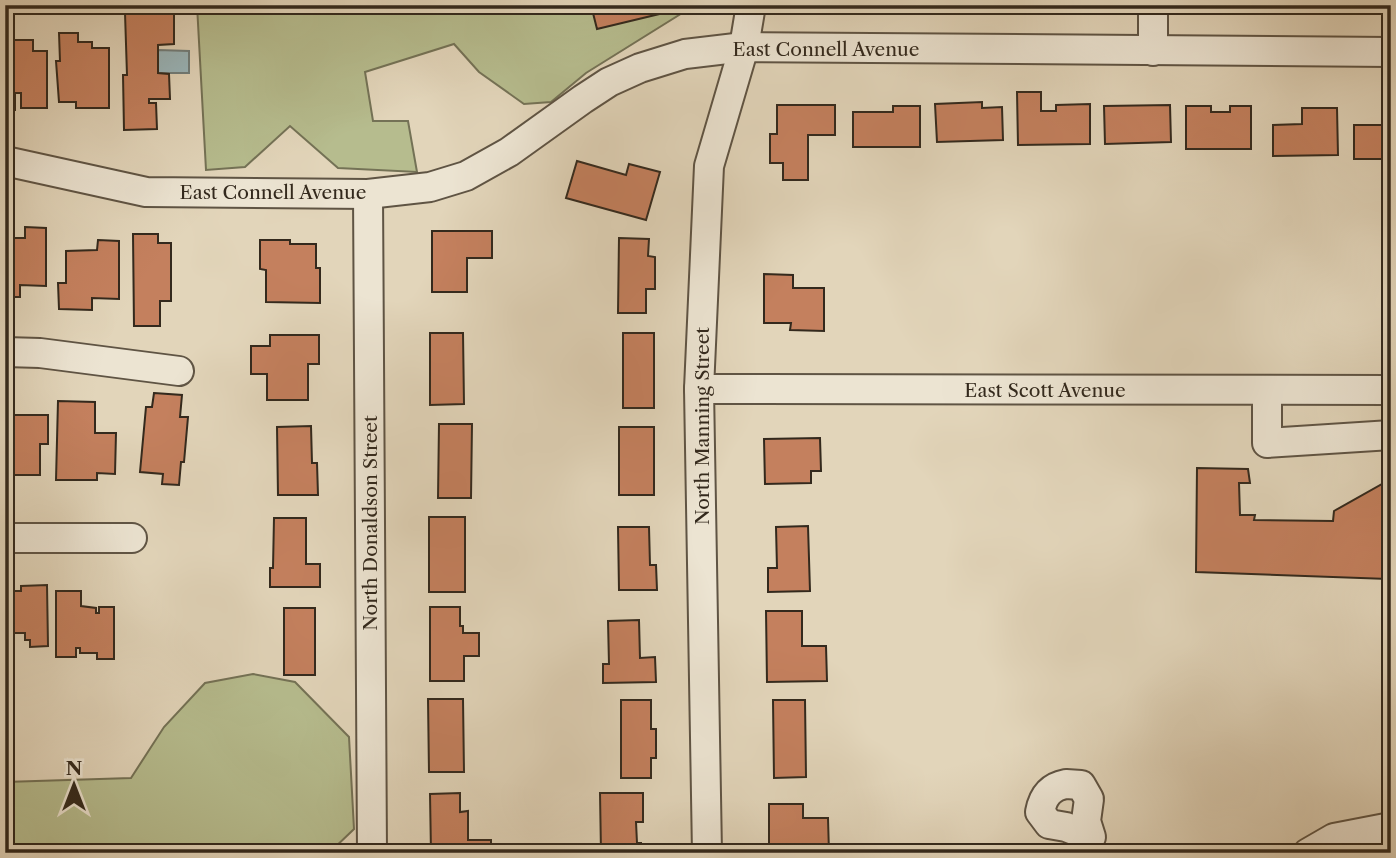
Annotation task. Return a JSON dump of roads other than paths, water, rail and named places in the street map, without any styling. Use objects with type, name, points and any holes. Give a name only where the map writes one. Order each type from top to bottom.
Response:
[{"type":"street","name":"North Manning Street","points":[[707,853],[699,389],[709,166],[744,47],[751,5]]},
{"type":"street","points":[[1153,5],[1153,51]]},
{"type":"street","name":"East Connell Avenue","points":[[5,161],[146,192],[368,194],[430,187],[466,176],[509,152],[583,99],[620,77],[685,54],[744,47],[1391,52]]},
{"type":"street","name":"North Donaldson Street","points":[[368,194],[372,853]]},
{"type":"street","points":[[5,352],[40,353],[179,371]]},
{"type":"street","name":"East Scott Avenue","points":[[699,389],[1391,390]]},
{"type":"street","points":[[1267,390],[1267,443],[1391,436]]},
{"type":"street","points":[[5,538],[132,538]]},
{"type":"street","points":[[1308,853],[1334,838],[1391,827]]},
{"type":"water","points":[[158,50],[189,51],[189,73],[158,73]]}]
